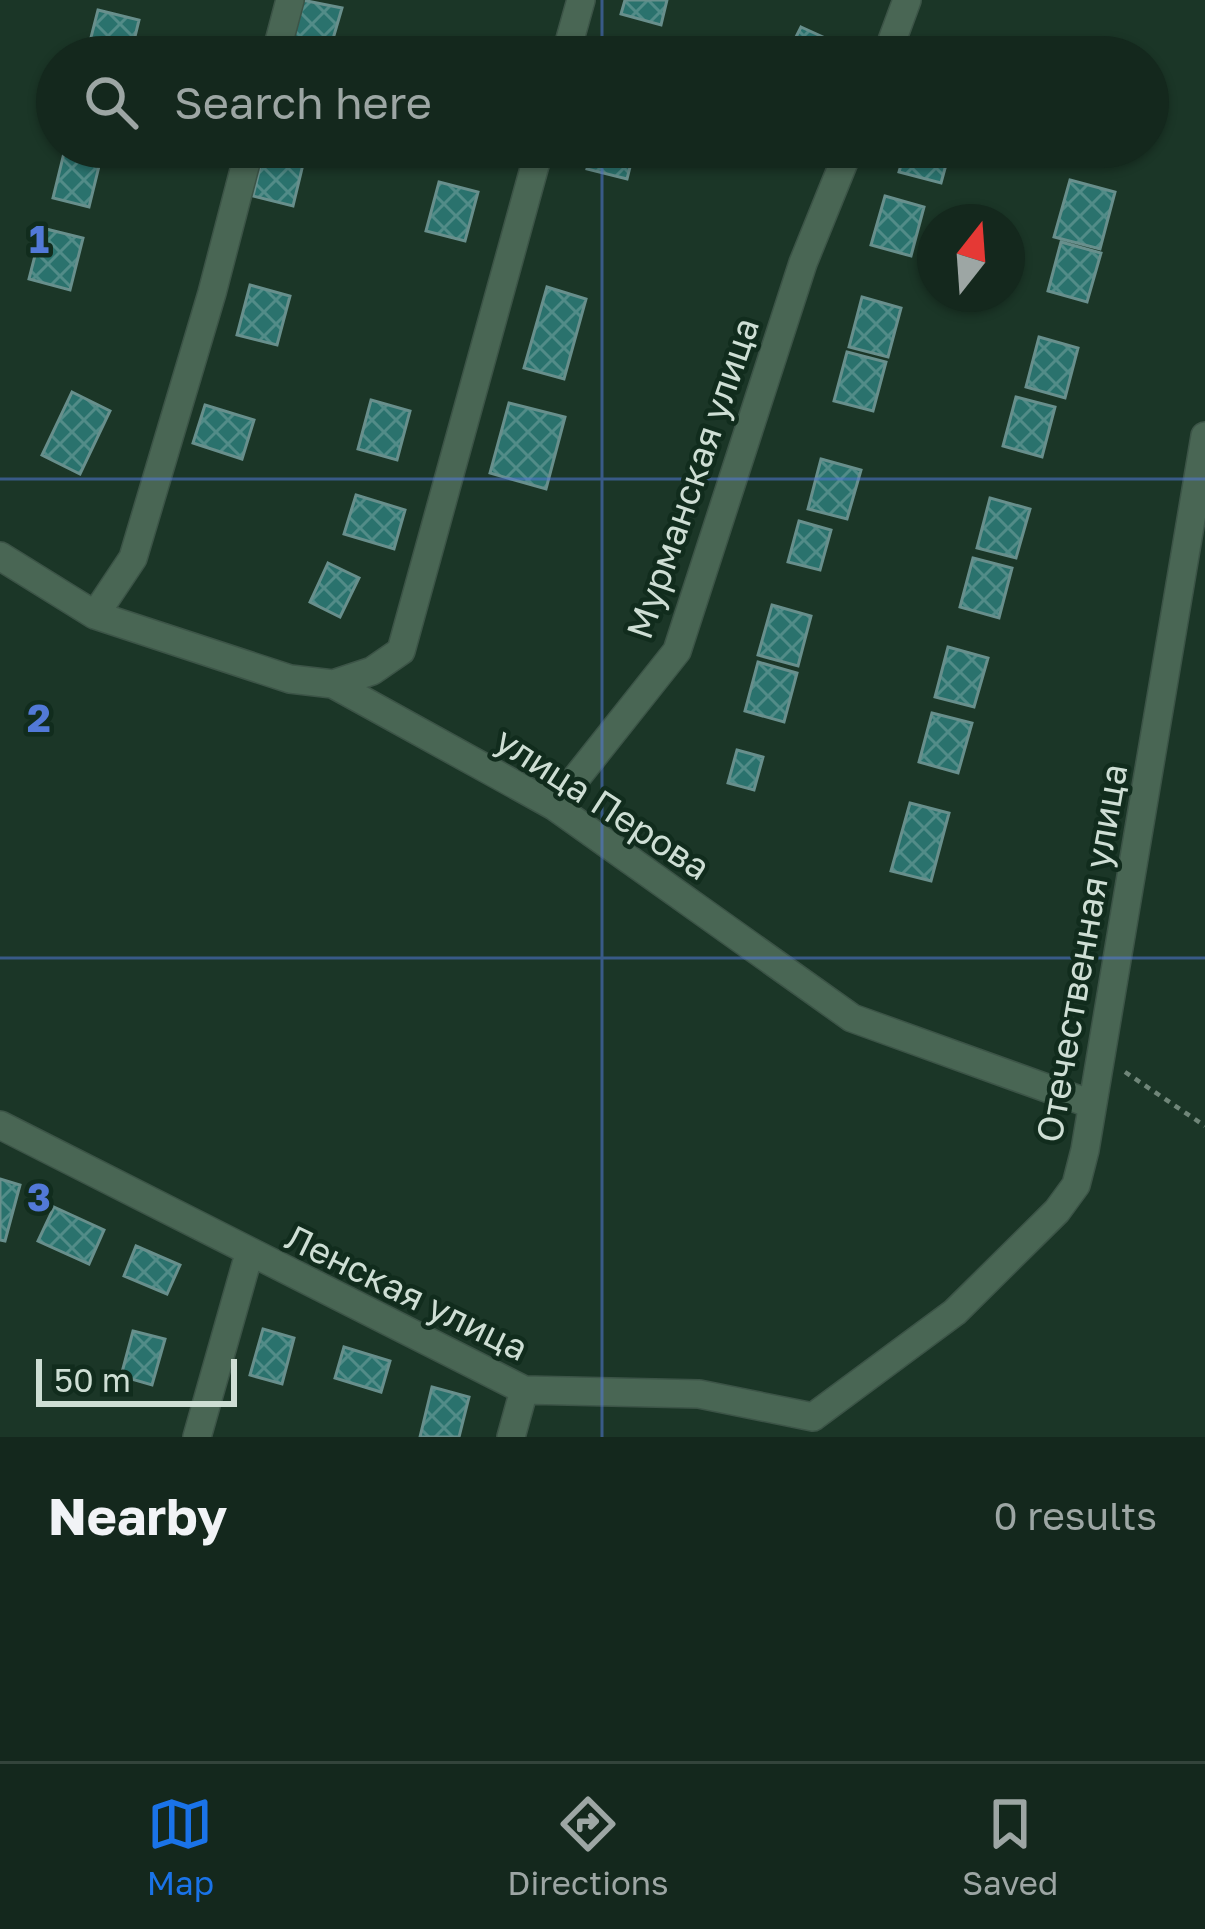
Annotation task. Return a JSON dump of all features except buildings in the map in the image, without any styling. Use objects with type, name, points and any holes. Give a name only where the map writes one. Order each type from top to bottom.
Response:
[{"type":"street","points":[[280,36],[290,0]]},
{"type":"street","points":[[571,36],[581,0]]},
{"type":"street","points":[[894,36],[907,0]]},
{"type":"street","points":[[95,615],[133,558],[245,168]]},
{"type":"street","points":[[333,684],[372,670],[400,651],[534,168]]},
{"type":"street","name":"Мурманская улица","points":[[554,806],[677,651],[803,263],[841,168]]},
{"type":"street","name":"Отечественная улица","points":[[815,1427],[956,1312],[1057,1211],[1076,1185],[1205,436]]},
{"type":"street","name":"улица Перова","points":[[0,556],[95,615],[290,679],[333,684],[554,806],[852,1018],[1091,1104]]},
{"type":"street","name":"Ленская улица","points":[[0,1125],[524,1390],[699,1394],[815,1427]]},
{"type":"street","points":[[197,1437],[249,1254]]},
{"type":"street","points":[[511,1437],[524,1390]]},
{"type":"path","points":[[1099,1055],[1205,1126]]}]
